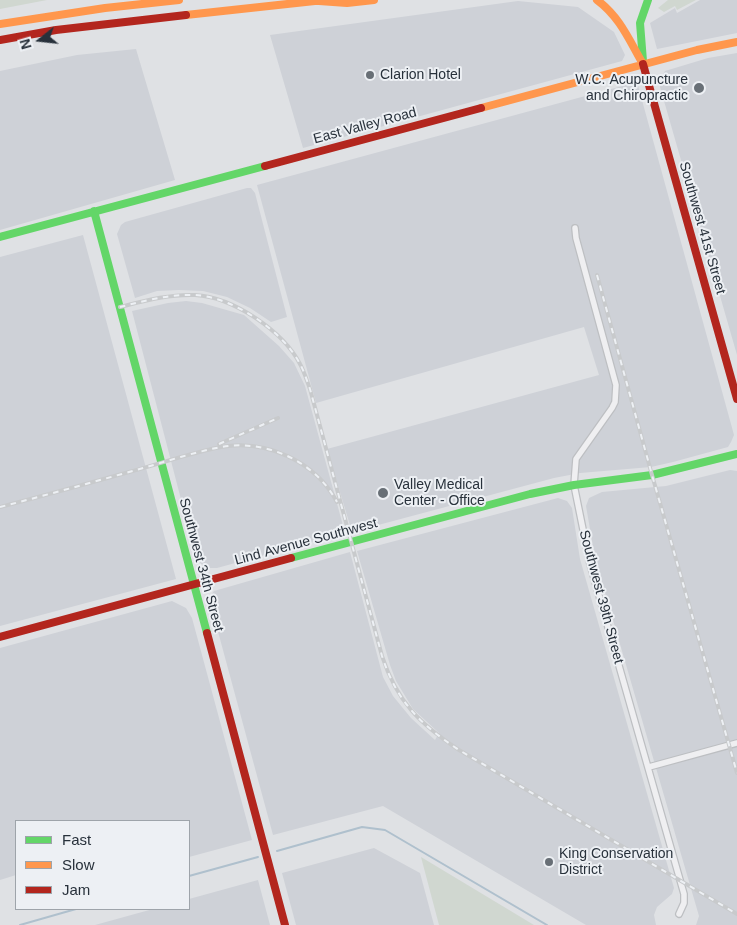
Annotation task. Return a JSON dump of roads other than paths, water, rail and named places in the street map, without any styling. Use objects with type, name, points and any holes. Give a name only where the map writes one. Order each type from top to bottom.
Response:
[{"type":"main road","points":[[0,18],[130,0]]},
{"type":"main road","points":[[0,24],[105,8],[180,0]]},
{"type":"main road","points":[[0,40],[56,30],[321,0],[347,3],[374,0]]},
{"type":"main road","points":[[597,0],[611,10],[620,21],[631,40],[634,51],[643,64]]},
{"type":"main road","points":[[643,64],[639,24],[648,0]]},
{"type":"main road","name":"East Valley Road","points":[[0,237],[643,64],[696,50],[737,42]]},
{"type":"main road","name":"Southwest 41st Street","points":[[643,64],[737,399]]},
{"type":"main road","name":"Southwest 34th Street","points":[[94,211],[285,925]]},
{"type":"main road","name":"Lind Avenue Southwest","points":[[0,637],[530,494],[574,485],[652,476],[737,454]]},
{"type":"street","name":"Southwest 39th Street","points":[[575,228],[576,238],[616,385],[616,394],[612,408],[576,459],[574,485],[590,564],[684,894],[684,903],[679,914]]},
{"type":"street","points":[[649,767],[737,743]]},
{"type":"waterway","points":[[277,851],[362,827],[385,830],[547,925]]},
{"type":"waterway","points":[[190,876],[258,857]]},
{"type":"waterway","points":[[20,925],[72,910]]},
{"type":"railway","points":[[597,275],[737,773]]},
{"type":"railway","points":[[120,307],[157,298],[195,295],[210,297],[240,309],[269,328],[282,340],[300,364],[310,389],[382,656],[395,686],[412,711],[433,731],[459,750],[737,914]]},
{"type":"railway","points":[[219,444],[278,418]]},
{"type":"railway","points":[[0,507],[198,452],[238,445],[272,450],[302,464],[328,488],[337,502]]},
{"type":"place","name":"Clarion Hotel","points":[[370,75]]},
{"type":"place","name":"W.C. Acupuncture and Chiropractic","points":[[699,88]]},
{"type":"place","name":"Valley Medical Center - Office","points":[[383,493]]},
{"type":"place","name":"King Conservation District","points":[[549,862]]}]
